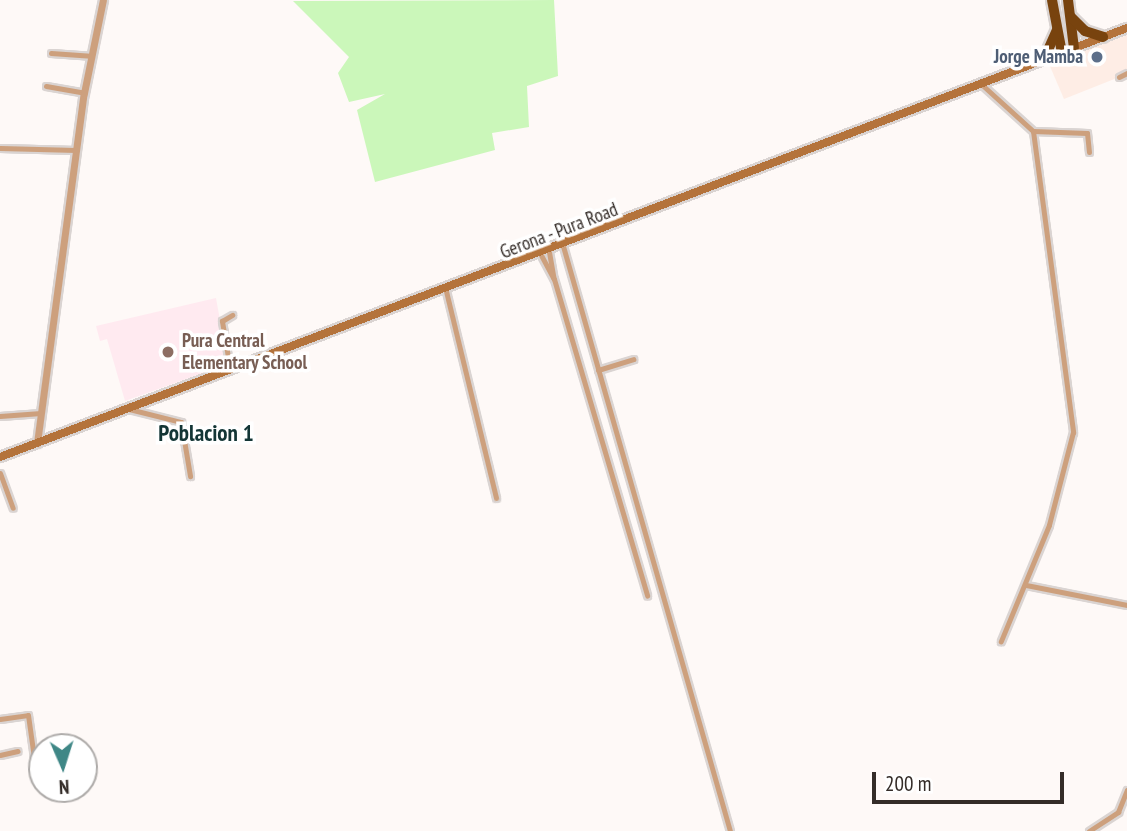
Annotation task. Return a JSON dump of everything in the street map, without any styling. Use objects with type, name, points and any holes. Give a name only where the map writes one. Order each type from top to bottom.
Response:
[{"type":"highway","points":[[1052,0],[1062,52]]},
{"type":"highway","points":[[1068,0],[1074,48]]},
{"type":"highway","points":[[1071,17],[1085,31],[1104,37]]},
{"type":"highway","points":[[1044,59],[1058,26]]},
{"type":"main road","name":"Gerona - Pura Road","points":[[0,457],[125,408],[446,291],[1127,28]]},
{"type":"street","points":[[37,443],[84,93],[103,0]]},
{"type":"street","points":[[51,53],[90,56]]},
{"type":"street","points":[[1119,77],[1127,73]]},
{"type":"street","points":[[980,83],[1033,131],[1073,432],[1049,525],[1002,641]]},
{"type":"street","points":[[46,86],[84,93]]},
{"type":"street","points":[[1033,131],[1087,132],[1089,152]]},
{"type":"street","points":[[0,148],[76,150]]},
{"type":"street","points":[[563,246],[730,831]]},
{"type":"street","points":[[545,253],[647,596]]},
{"type":"street","points":[[446,291],[496,498]]},
{"type":"street","points":[[230,369],[222,325],[232,315]]},
{"type":"street","points":[[598,370],[633,359]]},
{"type":"street","points":[[125,408],[181,422],[190,477]]},
{"type":"street","points":[[0,416],[41,412]]},
{"type":"street","points":[[0,473],[13,508]]},
{"type":"street","points":[[1026,585],[1127,605]]},
{"type":"street","points":[[0,719],[27,715],[30,733]]},
{"type":"street","points":[[0,755],[18,751]]},
{"type":"street","points":[[1090,831],[1118,812],[1127,790]]},
{"type":"shaded area","points":[[1127,35],[1127,74],[1064,99],[1049,64]]},
{"type":"shaded area","name":"Pura Central Elementary School","points":[[216,298],[228,364],[125,401],[107,339],[100,341],[96,326]]},
{"type":"green space","points":[[554,0],[558,76],[527,86],[529,127],[492,133],[495,150],[375,182],[357,110],[385,94],[349,102],[338,73],[349,57],[293,1]]},
{"type":"place","name":"Jorge Mamba","points":[[1097,57]]},
{"type":"place","name":"Pura Central Elementary School","points":[[168,352]]},
{"type":"district","name":"Poblacion 1","points":[[206,433]]}]
